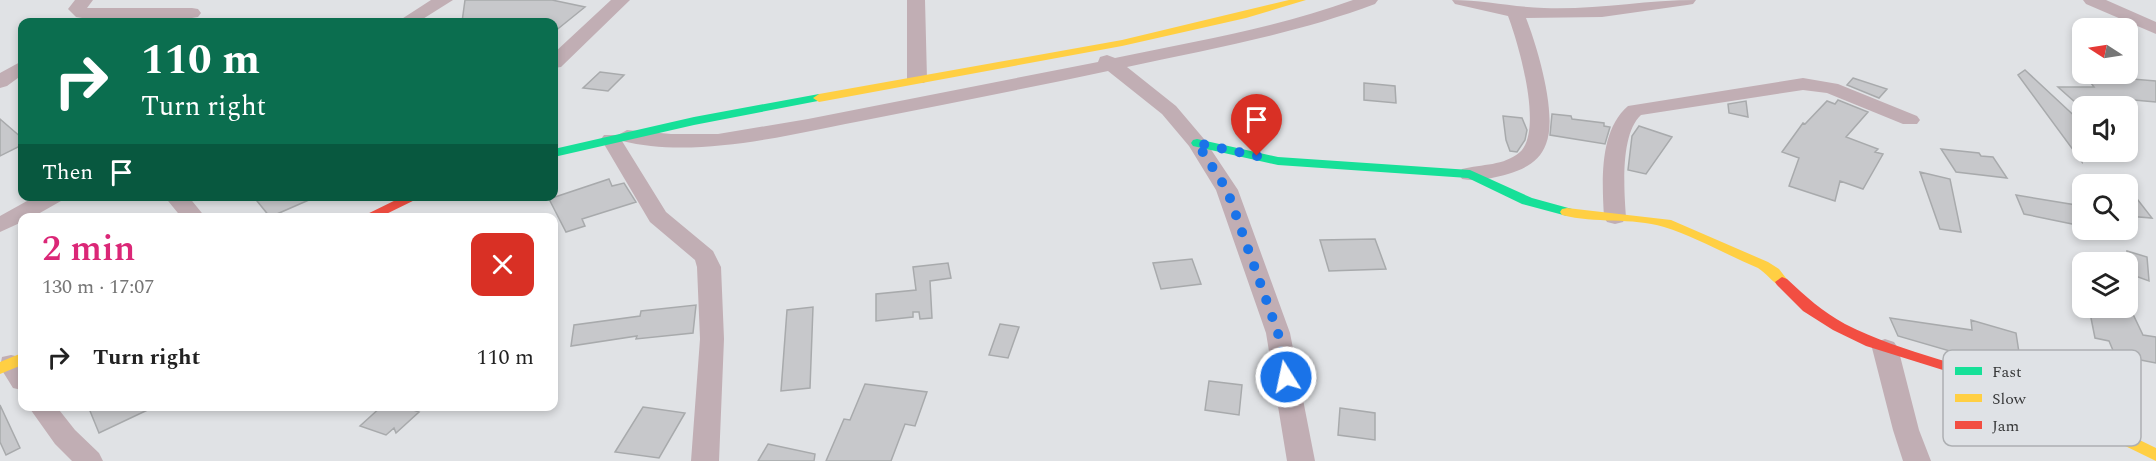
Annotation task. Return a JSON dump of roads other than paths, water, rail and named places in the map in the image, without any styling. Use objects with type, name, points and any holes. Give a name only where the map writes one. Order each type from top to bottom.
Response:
[{"type":"main road","points":[[558,152],[694,121],[1089,48],[1252,14],[1301,0]]},
{"type":"main road","points":[[1197,143],[1278,161],[1470,174],[1527,201],[1559,210],[1596,217],[1666,223],[1759,262],[1774,272],[1796,298],[1814,311],[1885,348],[1943,365]]},
{"type":"main road","points":[[377,213],[405,201]]},
{"type":"main road","points":[[2138,446],[2156,455]]},
{"type":"street","points":[[84,0],[77,9],[82,13],[195,8]]},
{"type":"street","points":[[413,18],[444,0]]},
{"type":"street","points":[[558,59],[621,0]]},
{"type":"street","points":[[916,0],[917,79]]},
{"type":"street","points":[[705,461],[712,339],[709,267],[705,256],[658,217],[619,138],[718,140],[808,125],[1113,65],[1273,30],[1326,16],[1369,0]]},
{"type":"street","points":[[1461,0],[1516,14],[1546,15],[1625,9],[1687,0]]},
{"type":"street","points":[[2092,0],[2156,29]]},
{"type":"street","points":[[1470,174],[1489,172],[1514,165],[1533,152],[1537,140],[1540,128],[1533,73],[1522,28],[1516,14]]},
{"type":"street","points":[[1089,48],[1168,110],[1197,143],[1227,190],[1278,333],[1301,461]]},
{"type":"street","points":[[0,82],[18,70]]},
{"type":"street","points":[[1615,217],[1612,171],[1625,118],[1635,110],[1803,84],[1831,88],[1910,120]]},
{"type":"street","points":[[22,213],[44,201]]},
{"type":"street","points":[[180,201],[190,213]]},
{"type":"street","points":[[0,225],[18,215]]},
{"type":"street","points":[[1885,348],[1906,430],[1917,461]]},
{"type":"street","points":[[45,411],[65,437],[89,461]]}]
